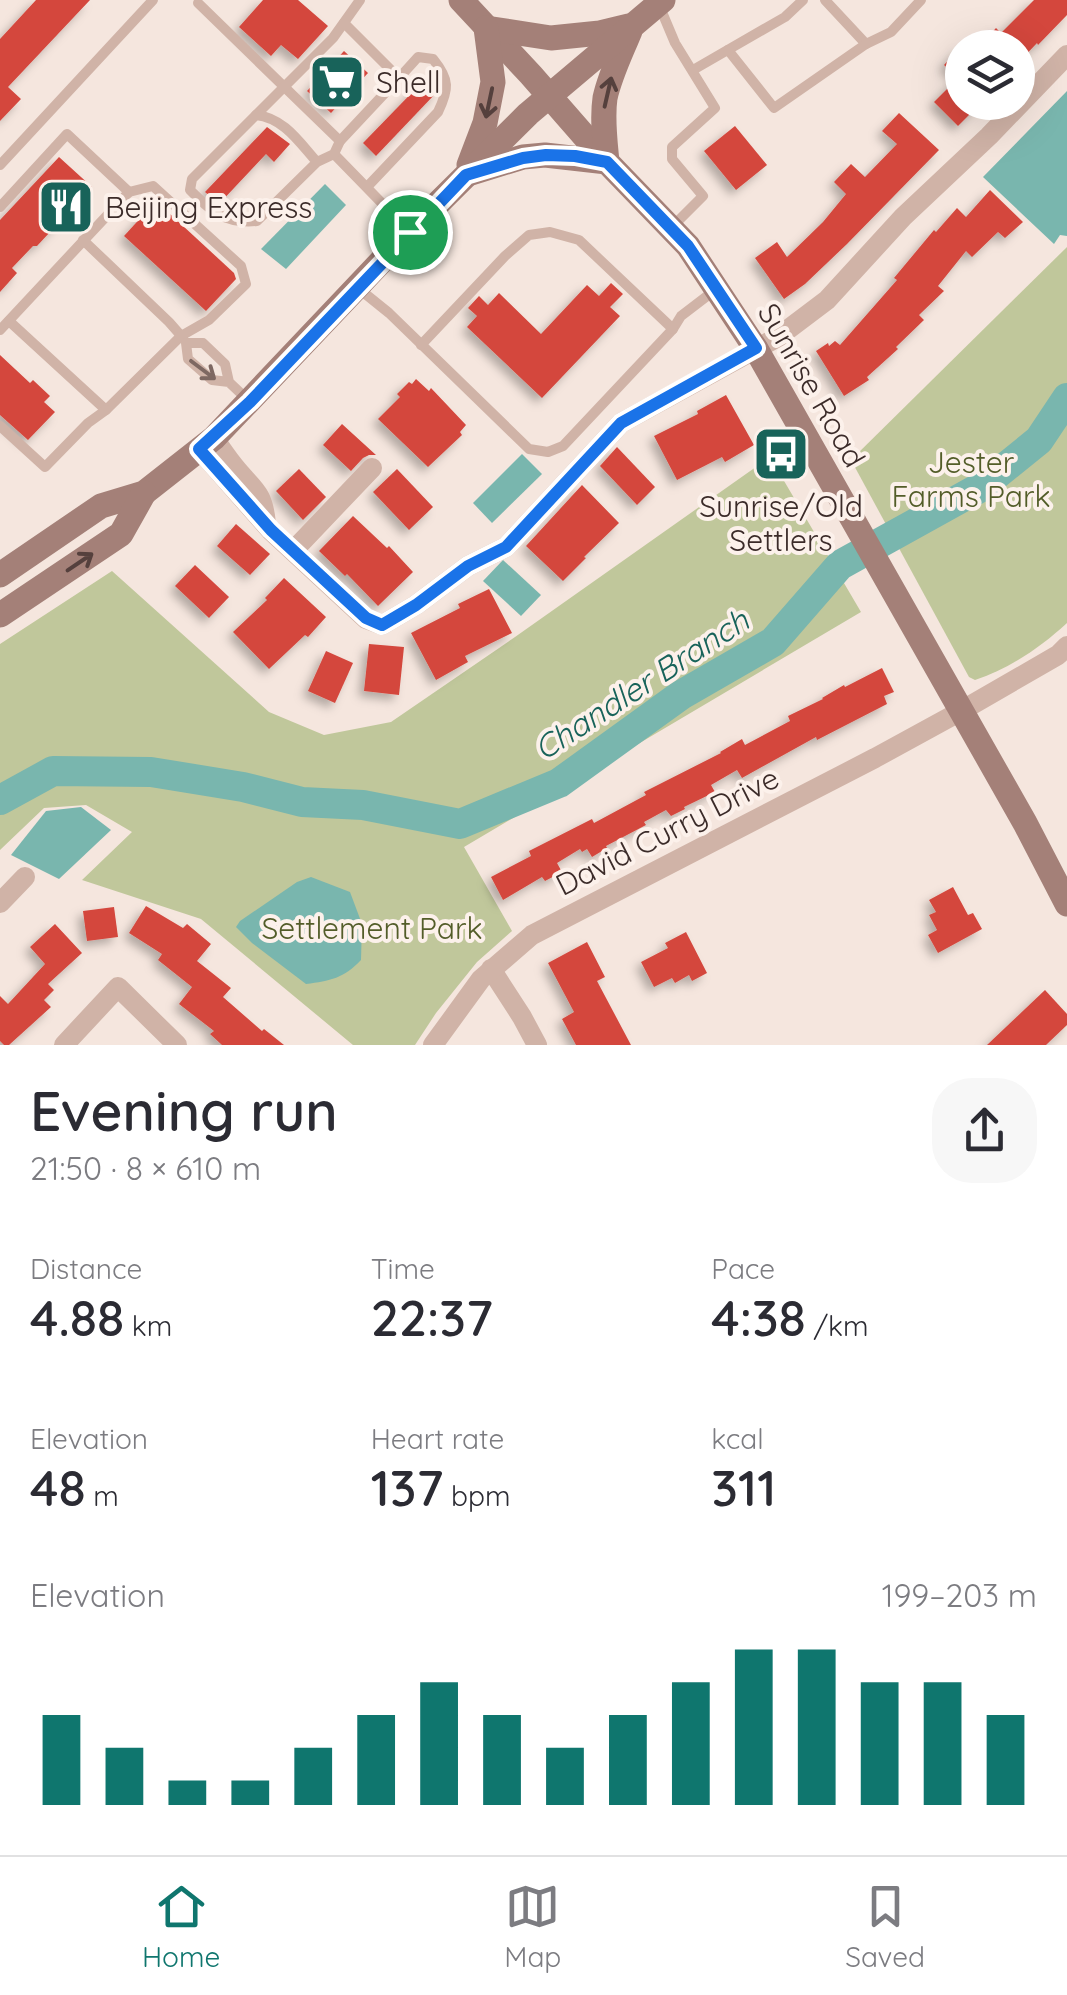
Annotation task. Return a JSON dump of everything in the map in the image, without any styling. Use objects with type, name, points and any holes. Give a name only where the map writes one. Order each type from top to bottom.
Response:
[{"type":"main road","name":"Sunrise Road","points":[[461,0],[688,246],[717,289],[756,348],[1067,904]]},
{"type":"main road","points":[[0,615],[121,534],[144,494],[250,402],[466,175],[550,96],[661,2]]},
{"type":"main road","points":[[466,175],[493,82],[486,28],[551,38],[632,25]]},
{"type":"main road","points":[[466,175],[546,155],[607,162],[605,98],[632,25]]},
{"type":"main road","points":[[0,575],[100,506],[144,494]]},
{"type":"street","points":[[207,443],[268,528],[366,618],[382,625],[468,566],[506,547],[621,423],[778,337],[827,300],[903,216],[989,136],[1067,55]]},
{"type":"street","points":[[293,551],[372,468]]},
{"type":"street","name":"David Curry Drive","points":[[433,1045],[490,970],[532,935],[961,711],[1067,646]]},
{"type":"street","points":[[0,903],[25,878]]},
{"type":"street","points":[[490,970],[536,1045]]},
{"type":"street","points":[[64,1045],[118,987],[177,1045]]},
{"type":"lane","points":[[0,166],[153,0]]},
{"type":"lane","points":[[359,0],[333,38],[192,180],[190,190],[214,214],[230,220],[257,221],[317,162],[334,154],[340,141],[418,57],[434,59],[445,73],[447,85],[438,112],[367,187]]},
{"type":"lane","points":[[693,70],[785,17],[803,0]]},
{"type":"lane","points":[[825,0],[866,44]]},
{"type":"lane","points":[[728,50],[774,108],[866,44],[891,32],[921,0]]},
{"type":"lane","points":[[661,2],[675,43],[716,108],[672,147],[672,159],[703,196],[671,228]]},
{"type":"lane","points":[[198,3],[340,141]]},
{"type":"lane","points":[[344,22],[399,78]]},
{"type":"lane","points":[[256,114],[281,123],[317,162]]},
{"type":"lane","points":[[0,207],[68,134],[129,192]]},
{"type":"lane","points":[[334,154],[410,232]]},
{"type":"lane","points":[[0,426],[45,466],[88,423],[106,410],[209,320],[246,284],[240,266],[153,186],[129,192],[4,326],[106,410]]},
{"type":"lane","points":[[421,345],[504,256],[529,235],[550,232],[579,240],[673,328]]},
{"type":"lane","points":[[83,240],[169,322],[184,339],[188,359],[212,380],[230,382]]},
{"type":"lane","points":[[358,288],[529,448],[548,452],[563,446],[682,316],[717,289]]},
{"type":"lane","points":[[184,339],[203,343],[225,364],[230,382],[250,402]]},
{"type":"green space","name":"Jester Farms Park","points":[[1067,247],[1067,623],[1024,656],[975,680],[969,677],[851,460]]},
{"type":"green space","name":"Settlement Park","points":[[770,457],[861,612],[464,847],[512,931],[477,962],[415,1045],[353,1045],[201,919],[82,880],[132,832],[86,805],[44,808],[0,850],[0,644],[112,571],[269,712],[324,735],[391,722]]},
{"type":"water","points":[[1067,91],[1067,236],[1060,235],[1054,244],[983,177]]},
{"type":"water","points":[[325,184],[346,205],[286,269],[261,249]]},
{"type":"water","points":[[522,454],[542,474],[492,523],[473,503]]},
{"type":"water","points":[[503,560],[541,595],[521,616],[483,581]]},
{"type":"water","points":[[81,807],[111,830],[59,879],[11,855],[46,811]]},
{"type":"water","points":[[311,877],[350,892],[362,924],[361,960],[336,978],[306,984],[236,927],[297,882]]},
{"type":"building","points":[[36,0],[90,0],[8,87],[21,99],[0,121],[0,39]]},
{"type":"building","points":[[263,0],[298,0],[328,26],[298,59],[281,45],[271,56],[239,27]]},
{"type":"building","points":[[1034,0],[1067,0],[1067,15],[1038,45],[1035,30],[1004,30]]},
{"type":"building","name":"Shell","points":[[344,51],[368,73],[331,113],[307,91]]},
{"type":"building","points":[[429,75],[437,83],[436,93],[376,156],[363,143]]},
{"type":"building","points":[[945,91],[945,113],[934,102]]},
{"type":"building","points":[[899,113],[939,150],[847,244],[784,299],[755,258],[777,242],[787,257],[823,222],[846,194],[834,182],[851,164],[865,177],[897,144],[882,131]]},
{"type":"building","points":[[735,126],[767,165],[736,190],[704,151]]},
{"type":"building","points":[[267,127],[290,144],[274,162],[266,154],[219,204],[205,192]]},
{"type":"building","points":[[59,157],[92,187],[12,268],[17,273],[0,292],[0,220]]},
{"type":"building","points":[[990,190],[1023,222],[1005,238],[998,232],[972,257],[966,251],[938,286],[944,291],[919,315],[924,320],[867,377],[869,380],[844,396],[816,351],[835,341],[840,345],[934,230],[957,208],[966,217]]},
{"type":"building","points":[[156,201],[234,273],[236,279],[206,311],[124,236]]},
{"type":"building","points":[[611,283],[623,294],[610,307],[620,316],[542,398],[467,327],[477,316],[468,308],[479,296],[488,305],[499,293],[541,334],[587,285],[599,296]]},
{"type":"building","points":[[0,355],[50,396],[44,402],[55,412],[28,440],[0,415]]},
{"type":"building","points":[[416,379],[429,391],[431,388],[466,425],[462,435],[428,467],[378,419],[400,397],[397,394]]},
{"type":"building","points":[[726,395],[754,445],[725,462],[722,457],[677,480],[654,436]]},
{"type":"building","points":[[342,424],[376,455],[363,458],[351,471],[323,445]]},
{"type":"building","points":[[617,447],[655,487],[637,505],[600,466]]},
{"type":"building","points":[[299,469],[326,497],[303,520],[276,491]]},
{"type":"building","points":[[397,469],[433,507],[409,530],[373,492]]},
{"type":"building","points":[[582,485],[619,523],[563,581],[526,546]]},
{"type":"building","points":[[353,516],[413,572],[378,606],[319,551]]},
{"type":"building","points":[[236,524],[270,554],[250,575],[217,546]]},
{"type":"building","points":[[195,565],[229,597],[209,618],[175,586]]},
{"type":"building","points":[[284,578],[326,617],[269,669],[233,632]]},
{"type":"building","points":[[489,589],[512,633],[465,656],[468,662],[436,680],[411,633]]},
{"type":"building","points":[[369,644],[404,647],[399,695],[364,691]]},
{"type":"building","points":[[326,651],[353,663],[335,703],[308,691]]},
{"type":"building","points":[[882,668],[894,692],[884,696],[887,704],[742,778],[737,770],[711,785],[715,792],[671,816],[666,810],[592,857],[587,849],[580,849],[557,863],[562,872],[545,881],[542,877],[503,900],[491,877],[531,856],[529,851],[592,819],[594,823],[742,739],[745,745],[790,721],[788,716]]},
{"type":"building","points":[[953,887],[968,915],[973,913],[982,929],[938,953],[928,935],[937,930],[929,915],[936,912],[929,900]]},
{"type":"building","points":[[146,906],[183,928],[187,924],[211,944],[197,961],[231,988],[223,997],[284,1045],[222,1045],[210,1034],[214,1031],[179,1004],[192,987],[158,960],[162,954],[129,933]]},
{"type":"building","points":[[114,907],[118,937],[87,941],[83,911]]},
{"type":"building","points":[[55,924],[82,953],[48,984],[54,990],[44,1000],[51,1007],[9,1045],[4,1045],[0,1041],[0,996],[8,1004],[45,964],[30,947]]},
{"type":"building","points":[[686,932],[707,973],[692,981],[689,975],[675,983],[672,978],[654,987],[641,962],[668,948],[665,943]]},
{"type":"building","points":[[587,942],[605,977],[597,981],[631,1045],[576,1045],[562,1019],[574,1012],[548,963]]},
{"type":"building","points":[[1045,990],[1067,1014],[1067,1025],[1046,1045],[987,1045]]},
{"type":"waterway","name":"Chandler Branch","points":[[0,800],[53,771],[151,772],[243,787],[302,802],[363,805],[460,824],[559,783],[681,695],[773,642],[840,565],[981,487],[1039,440],[1067,398]]},
{"type":"place","name":"Shell","points":[[337,82]]},
{"type":"place","name":"Beijing Express","points":[[66,207]]},
{"type":"place","name":"Sunrise/Old Settlers","points":[[781,454]]},
{"type":"route","points":[[546,155],[607,162],[688,246],[756,348],[621,423],[506,547],[468,566],[382,625],[366,618],[271,530],[199,449],[250,402],[410,232],[466,175],[546,155]]}]
